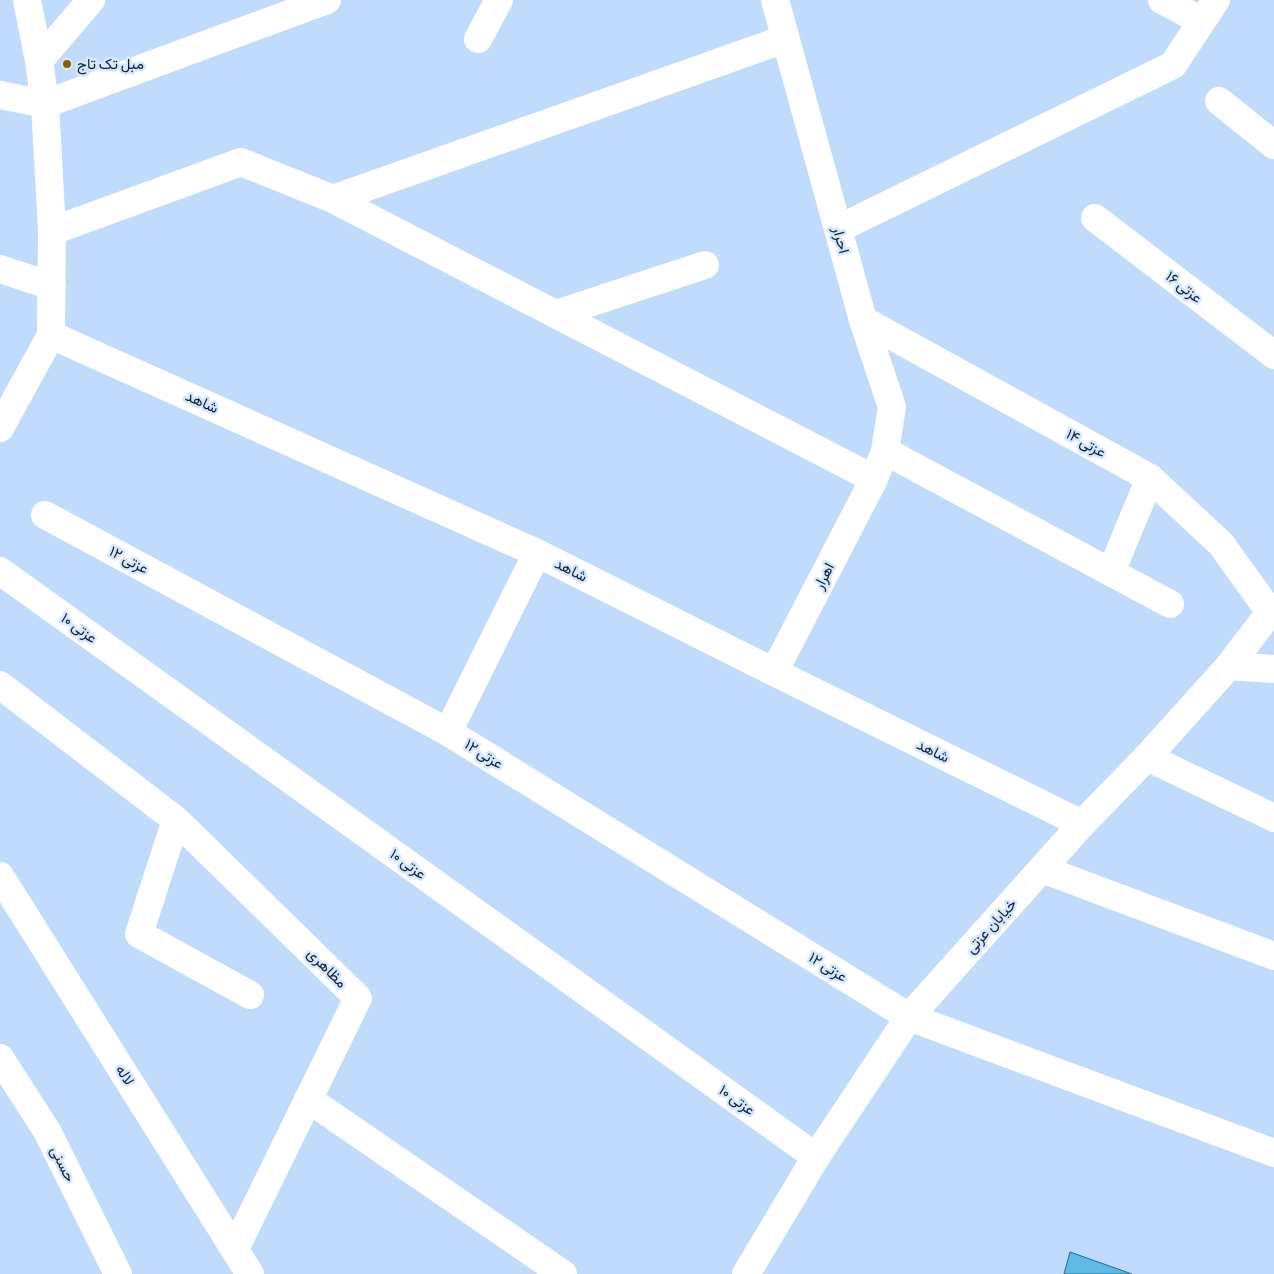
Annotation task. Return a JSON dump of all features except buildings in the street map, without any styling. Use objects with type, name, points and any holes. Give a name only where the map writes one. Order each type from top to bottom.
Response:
[{"type":"street","points":[[0,428],[51,334],[52,231],[45,104],[27,0]]},
{"type":"street","points":[[39,61],[91,0]]},
{"type":"street","points":[[0,95],[45,104],[327,0]]},
{"type":"street","points":[[478,39],[499,0]]},
{"type":"street","name":"احرار","points":[[775,0],[864,320],[892,407],[885,451],[874,479]]},
{"type":"street","points":[[838,228],[1173,65],[1209,11],[1162,0]]},
{"type":"street","points":[[333,199],[785,39]]},
{"type":"street","points":[[1219,101],[1274,145]]},
{"type":"street","points":[[52,231],[241,162],[333,199],[874,479]]},
{"type":"street","name":"عزتی ۱۶","points":[[1095,218],[1274,355]]},
{"type":"street","points":[[556,314],[705,265]]},
{"type":"street","points":[[0,269],[52,286]]},
{"type":"street","name":"عزتی ۱۴","points":[[864,320],[1150,478],[1221,544],[1272,610]]},
{"type":"street","name":"شاهد","points":[[51,334],[537,553],[1082,824]]},
{"type":"street","points":[[885,451],[1170,604]]},
{"type":"street","points":[[1111,572],[1150,478]]},
{"type":"street","name":"اهرار","points":[[774,672],[874,479]]},
{"type":"street","name":"عزتی ۱۲","points":[[45,515],[448,732],[909,1017],[1274,1153]]},
{"type":"street","points":[[448,732],[537,553]]},
{"type":"street","name":"عزتی ۱۰","points":[[0,571],[816,1157]]},
{"type":"street","name":"خیابان عزتی","points":[[746,1274],[816,1157],[909,1017],[1082,824],[1148,758],[1229,666],[1272,610]]},
{"type":"street","points":[[1229,666],[1274,669]]},
{"type":"street","name":"مظاهری","points":[[0,685],[176,820],[358,998],[308,1099]]},
{"type":"street","points":[[1148,758],[1274,818]]},
{"type":"street","points":[[176,820],[139,934],[250,994]]},
{"type":"street","points":[[1042,869],[1274,956]]},
{"type":"street","name":"لاله","points":[[0,876],[250,1274]]},
{"type":"street","name":"حسنی","points":[[0,1058],[47,1131],[118,1274]]},
{"type":"street","points":[[235,1249],[308,1099],[563,1274]]},
{"type":"place","name":"مبل تک تاج","points":[[67,64]]}]
